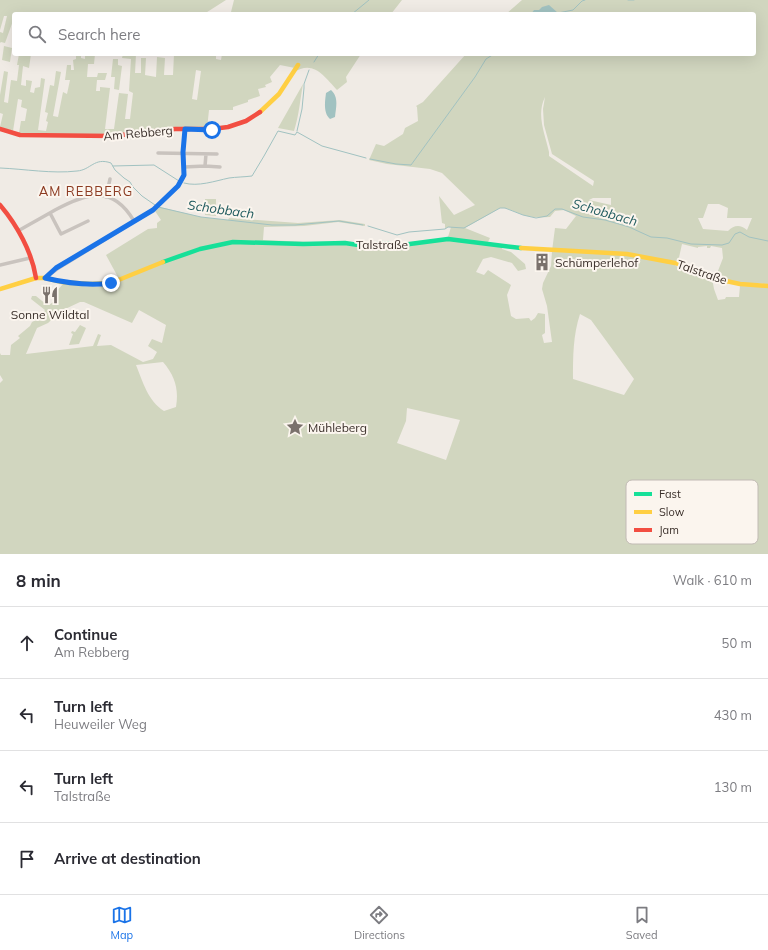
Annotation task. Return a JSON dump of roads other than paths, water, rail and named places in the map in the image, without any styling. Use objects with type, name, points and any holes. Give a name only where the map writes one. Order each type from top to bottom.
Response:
[{"type":"street","name":"Am Rebberg","points":[[0,129],[20,135],[113,136],[185,129],[217,129],[246,121],[256,116],[279,94],[298,65]]},
{"type":"street","points":[[45,278],[56,268],[156,208],[182,181],[184,175],[183,152],[185,129]]},
{"type":"street","points":[[158,153],[183,152],[217,154]]},
{"type":"street","points":[[205,166],[206,154]]},
{"type":"street","points":[[184,167],[220,167]]},
{"type":"street","points":[[106,197],[110,179]]},
{"type":"street","points":[[18,231],[83,197],[101,195],[115,200],[123,206],[134,221]]},
{"type":"street","points":[[0,205],[18,231],[30,258],[36,278]]},
{"type":"street","points":[[50,213],[62,234],[88,221]]},
{"type":"street","name":"Talstraße","points":[[0,289],[36,278],[90,284],[111,283],[183,254],[233,242],[303,244],[344,243],[365,246],[381,243],[402,245],[426,240],[448,239],[513,248],[627,254],[675,263],[726,281],[740,284],[768,286]]},
{"type":"street","points":[[0,265],[30,258]]},
{"type":"water","points":[[549,5],[557,12],[532,12],[534,10],[539,10],[542,7]]},
{"type":"water","points":[[331,90],[336,99],[336,106],[335,117],[330,119],[326,114],[325,103],[326,93]]},
{"type":"waterway","points":[[354,12],[369,0]]},
{"type":"waterway","points":[[563,12],[573,10],[585,0]]},
{"type":"waterway","points":[[628,0],[634,0]]},
{"type":"waterway","points":[[314,62],[318,56]]},
{"type":"waterway","points":[[370,159],[411,165],[475,77],[486,59],[491,56]]},
{"type":"waterway","points":[[297,131],[302,109],[304,84],[309,70]]},
{"type":"waterway","points":[[184,183],[201,184],[229,178],[252,176],[278,131],[295,135],[297,132],[322,146],[366,158]]},
{"type":"waterway","name":"Schobbach","points":[[0,168],[68,172],[82,170],[100,162],[111,163],[115,170],[130,182],[142,196],[155,205]]},
{"type":"waterway","points":[[113,166],[154,165],[179,181]]},
{"type":"waterway","name":"Schobbach","points":[[158,207],[201,217],[272,225],[295,225],[339,221],[363,225]]},
{"type":"waterway","name":"Schobbach","points":[[368,226],[397,235],[409,232],[445,229],[448,227],[464,228],[500,208],[505,208],[536,218],[547,216],[555,209],[562,209],[583,217],[605,220],[629,227],[651,237],[667,238],[691,244],[722,245],[729,243],[735,234],[740,232],[749,237],[768,241]]},
{"type":"place","name":"Schümperlehof","points":[[542,262]]},
{"type":"place","name":"Sonne Wildtal","points":[[50,295]]},
{"type":"place","name":"Mühleberg","points":[[295,427]]},
{"type":"district","name":"AM REBBERG","points":[[86,191]]}]
